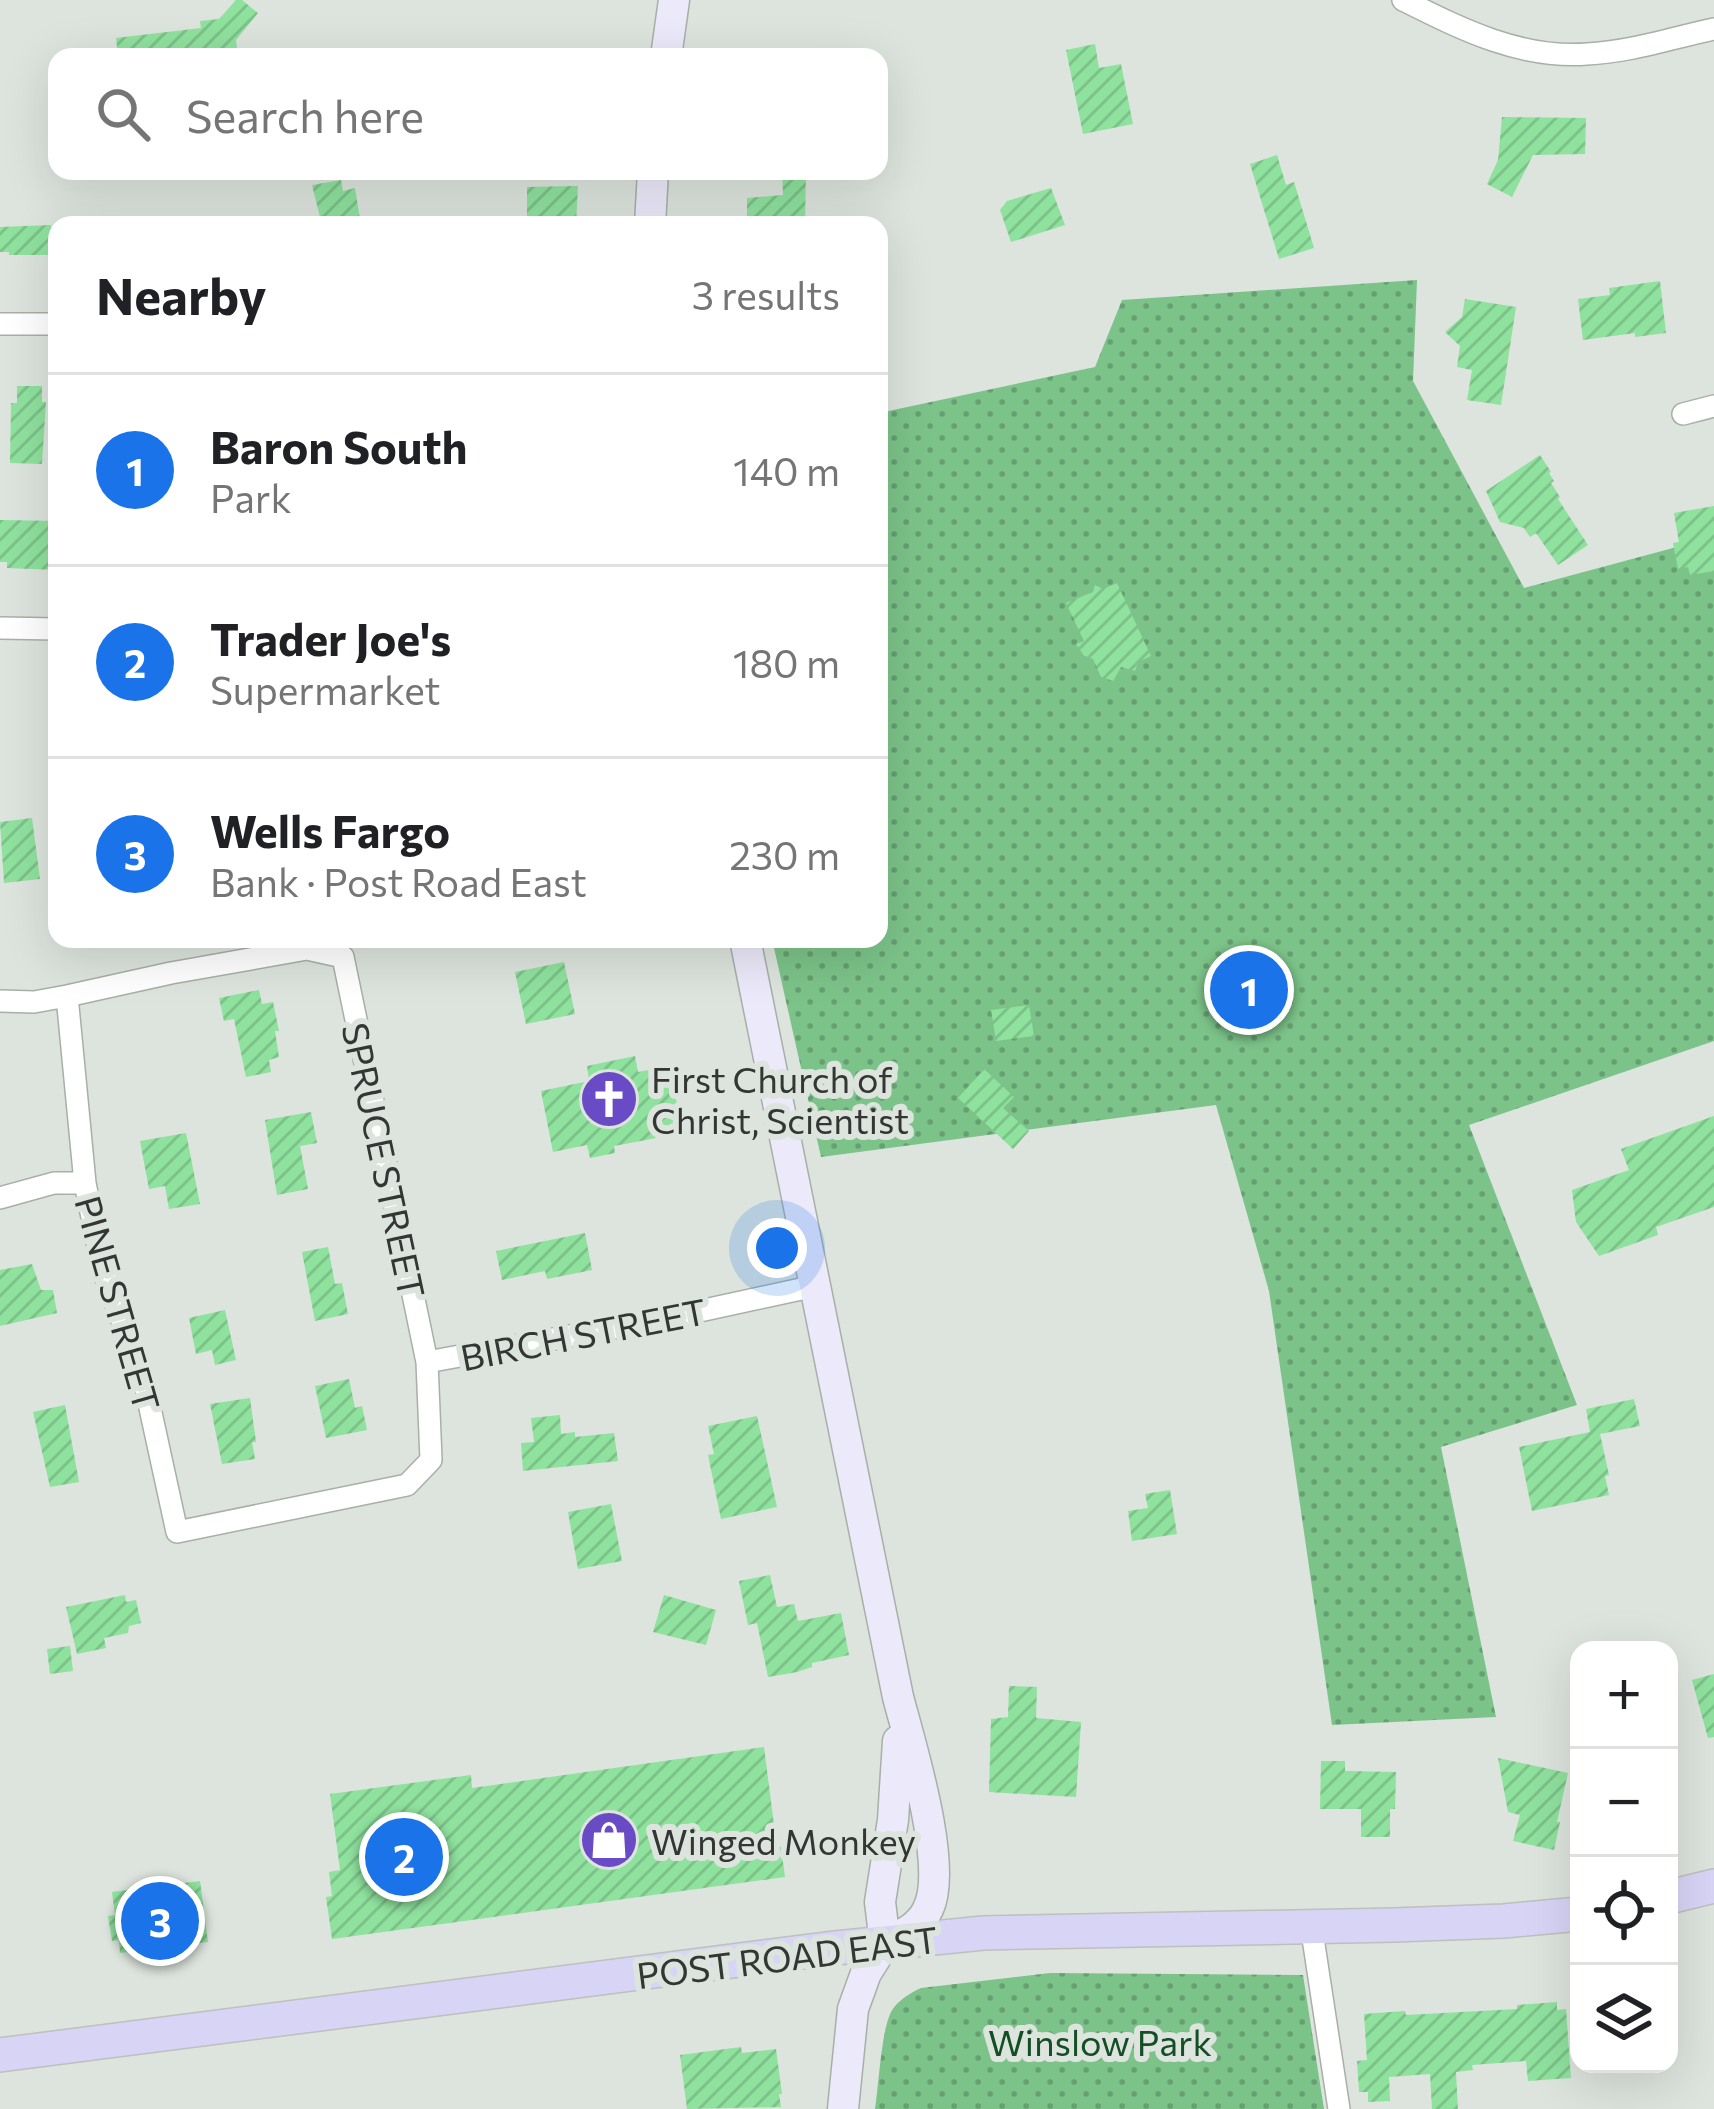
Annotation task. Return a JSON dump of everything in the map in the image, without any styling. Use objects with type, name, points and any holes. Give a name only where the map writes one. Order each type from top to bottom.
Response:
[{"type":"main road","points":[[667,48],[674,0]]},
{"type":"main road","points":[[650,216],[652,180]]},
{"type":"main road","points":[[747,948],[935,1867],[927,1912],[908,1932],[885,1943],[866,1973],[853,2009],[843,2109]]},
{"type":"main road","points":[[885,1943],[880,1902],[896,1792],[898,1697]]},
{"type":"main road","points":[[1678,1896],[1714,1886]]},
{"type":"main road","name":"POST ROAD EAST","points":[[0,2055],[983,1933],[1485,1922],[1570,1915]]},
{"type":"street","points":[[1403,0],[1504,44],[1554,55],[1606,52],[1714,29]]},
{"type":"street","points":[[0,324],[48,324]]},
{"type":"street","points":[[1683,414],[1714,406]]},
{"type":"street","points":[[0,628],[48,629]]},
{"type":"street","name":"SPRUCE STREET","points":[[67,996],[307,949],[343,958],[428,1362]]},
{"type":"street","points":[[0,1001],[67,996]]},
{"type":"street","name":"PINE STREET","points":[[67,996],[85,1183],[103,1271],[143,1376],[177,1532]]},
{"type":"street","points":[[0,1198],[54,1183],[85,1183]]},
{"type":"street","name":"BIRCH STREET","points":[[177,1532],[406,1485],[430,1460],[428,1362],[815,1286]]},
{"type":"street","points":[[1311,1925],[1339,2109]]},
{"type":"green space","points":[[1417,280],[1413,381],[1524,588],[1714,537],[1714,1041],[1469,1125],[1577,1405],[1441,1447],[1496,1717],[1332,1725],[1269,1291],[1216,1105],[821,1157],[774,948],[888,948],[888,411],[1095,367],[1122,300]]},
{"type":"green space","name":"Winslow Park","points":[[1050,1973],[1303,1975],[1324,2109],[875,2109],[888,2021],[904,1998],[921,1988]]},
{"type":"building","points":[[236,0],[258,13],[236,40],[237,48],[117,48],[116,38],[201,28],[200,21],[219,19]]},
{"type":"building","points":[[1095,44],[1099,68],[1121,64],[1133,124],[1083,134],[1066,50]]},
{"type":"building","points":[[1502,117],[1586,118],[1585,154],[1533,155],[1512,197],[1487,184],[1498,160]]},
{"type":"building","points":[[1277,155],[1286,185],[1294,182],[1314,248],[1279,259],[1250,164]]},
{"type":"building","points":[[341,180],[343,191],[355,188],[360,216],[320,216],[312,185]]},
{"type":"building","points":[[782,180],[806,180],[805,216],[747,216],[747,198],[783,195]]},
{"type":"building","points":[[578,186],[576,216],[527,216],[527,187]]},
{"type":"building","points":[[1051,188],[1065,225],[1011,242],[1000,210],[1007,201]]},
{"type":"building","points":[[48,225],[48,255],[0,252],[0,227]]},
{"type":"building","points":[[1660,281],[1666,333],[1583,340],[1578,299],[1610,295],[1609,288]]},
{"type":"building","points":[[1465,299],[1516,307],[1501,405],[1467,400],[1472,370],[1457,367],[1460,346],[1445,332],[1462,317]]},
{"type":"building","points":[[17,386],[42,386],[42,402],[46,402],[42,464],[10,463],[11,403],[17,403]]},
{"type":"building","points":[[1540,455],[1551,472],[1558,499],[1588,545],[1558,565],[1536,533],[1530,537],[1524,528],[1500,522],[1486,491]]},
{"type":"building","points":[[1714,506],[1714,571],[1690,575],[1688,567],[1678,569],[1674,513]]},
{"type":"building","points":[[0,520],[48,521],[48,570],[7,568],[7,562],[0,562]]},
{"type":"building","points":[[1117,583],[1151,656],[1138,662],[1135,671],[1121,667],[1113,681],[1101,677],[1093,659],[1084,656],[1076,644],[1084,641],[1066,603],[1093,592],[1095,585],[1103,589]]},
{"type":"building","points":[[32,818],[40,879],[4,883],[0,822]]},
{"type":"building","points":[[564,962],[575,1014],[526,1024],[515,972]]},
{"type":"building","points":[[259,990],[262,1004],[273,1002],[279,1057],[269,1060],[271,1072],[246,1077],[234,1019],[224,1021],[219,998]]},
{"type":"building","points":[[1029,1005],[1034,1036],[996,1041],[991,1010]]},
{"type":"building","name":"First Church of Christ, Scientist","points":[[635,1056],[638,1072],[669,1066],[683,1133],[614,1146],[615,1153],[590,1158],[587,1145],[553,1152],[541,1091],[589,1081],[587,1066]]},
{"type":"building","points":[[984,1069],[1014,1097],[1003,1108],[1029,1131],[1013,1149],[958,1098]]},
{"type":"building","points":[[311,1112],[317,1143],[300,1146],[308,1189],[277,1195],[265,1120]]},
{"type":"building","points":[[1714,1116],[1714,1207],[1656,1227],[1658,1235],[1599,1256],[1576,1222],[1572,1190],[1629,1170],[1621,1149]]},
{"type":"building","points":[[186,1133],[200,1204],[169,1209],[165,1186],[149,1189],[140,1141]]},
{"type":"building","points":[[585,1233],[592,1270],[547,1279],[545,1271],[502,1280],[496,1251]]},
{"type":"building","points":[[328,1247],[335,1284],[342,1283],[348,1314],[315,1321],[302,1252]]},
{"type":"building","points":[[32,1264],[41,1290],[53,1290],[57,1313],[0,1326],[0,1270]]},
{"type":"building","points":[[225,1310],[236,1360],[215,1365],[212,1350],[196,1354],[189,1318]]},
{"type":"building","points":[[349,1379],[355,1408],[362,1406],[367,1430],[326,1438],[315,1386]]},
{"type":"building","points":[[250,1398],[255,1459],[222,1464],[210,1404]]},
{"type":"building","points":[[1634,1399],[1640,1426],[1600,1434],[1609,1495],[1532,1511],[1519,1447],[1590,1432],[1586,1409]]},
{"type":"building","points":[[65,1405],[79,1482],[50,1487],[33,1412]]},
{"type":"building","points":[[560,1415],[561,1434],[614,1433],[618,1461],[523,1471],[521,1443],[534,1442],[531,1418]]},
{"type":"building","points":[[757,1416],[777,1507],[721,1519],[708,1455],[714,1454],[708,1426]]},
{"type":"building","points":[[1170,1490],[1177,1534],[1132,1541],[1128,1511],[1148,1508],[1145,1494]]},
{"type":"building","points":[[611,1504],[622,1561],[578,1569],[568,1512]]},
{"type":"building","points":[[770,1575],[777,1607],[794,1604],[798,1621],[841,1613],[849,1655],[768,1677],[757,1623],[748,1625],[739,1581]]},
{"type":"building","points":[[125,1595],[126,1602],[136,1600],[141,1623],[129,1626],[128,1633],[104,1638],[106,1648],[77,1654],[66,1607]]},
{"type":"building","points":[[664,1595],[716,1610],[706,1645],[653,1632]]},
{"type":"building","points":[[70,1646],[73,1671],[50,1674],[47,1649]]},
{"type":"building","points":[[1714,1674],[1714,1737],[1708,1738],[1692,1680]]},
{"type":"building","points":[[1009,1686],[1037,1687],[1036,1718],[1081,1722],[1076,1797],[989,1792],[991,1719],[1008,1717]]},
{"type":"building","points":[[764,1747],[785,1877],[332,1939],[326,1897],[332,1896],[329,1872],[340,1870],[330,1794],[471,1775],[472,1788]]},
{"type":"building","points":[[1498,1758],[1568,1773],[1554,1850],[1513,1841],[1520,1815],[1508,1812]]},
{"type":"building","points":[[1321,1761],[1345,1761],[1345,1771],[1396,1772],[1390,1837],[1361,1837],[1361,1809],[1320,1809]]},
{"type":"building","points":[[200,1881],[208,1942],[120,1953],[119,1940],[112,1941],[108,1916],[115,1915],[112,1892]]},
{"type":"building","points":[[1557,2002],[1557,2010],[1566,2009],[1571,2078],[1528,2081],[1526,2061],[1472,2065],[1473,2070],[1456,2072],[1458,2109],[1432,2109],[1430,2074],[1389,2077],[1390,2101],[1368,2102],[1368,2092],[1359,2092],[1357,2061],[1367,2060],[1364,2014],[1517,2009],[1517,2005]]},
{"type":"building","points":[[741,2047],[742,2053],[776,2049],[781,2107],[687,2109],[680,2055]]},
{"type":"place","name":"Baron South","points":[[1249,990]]},
{"type":"place","name":"First Church of Christ, Scientist","points":[[609,1099]]},
{"type":"place","name":"Winged Monkey","points":[[609,1840]]},
{"type":"place","name":"Trader Joe's","points":[[404,1857]]},
{"type":"place","name":"Wells Fargo","points":[[160,1921]]}]
